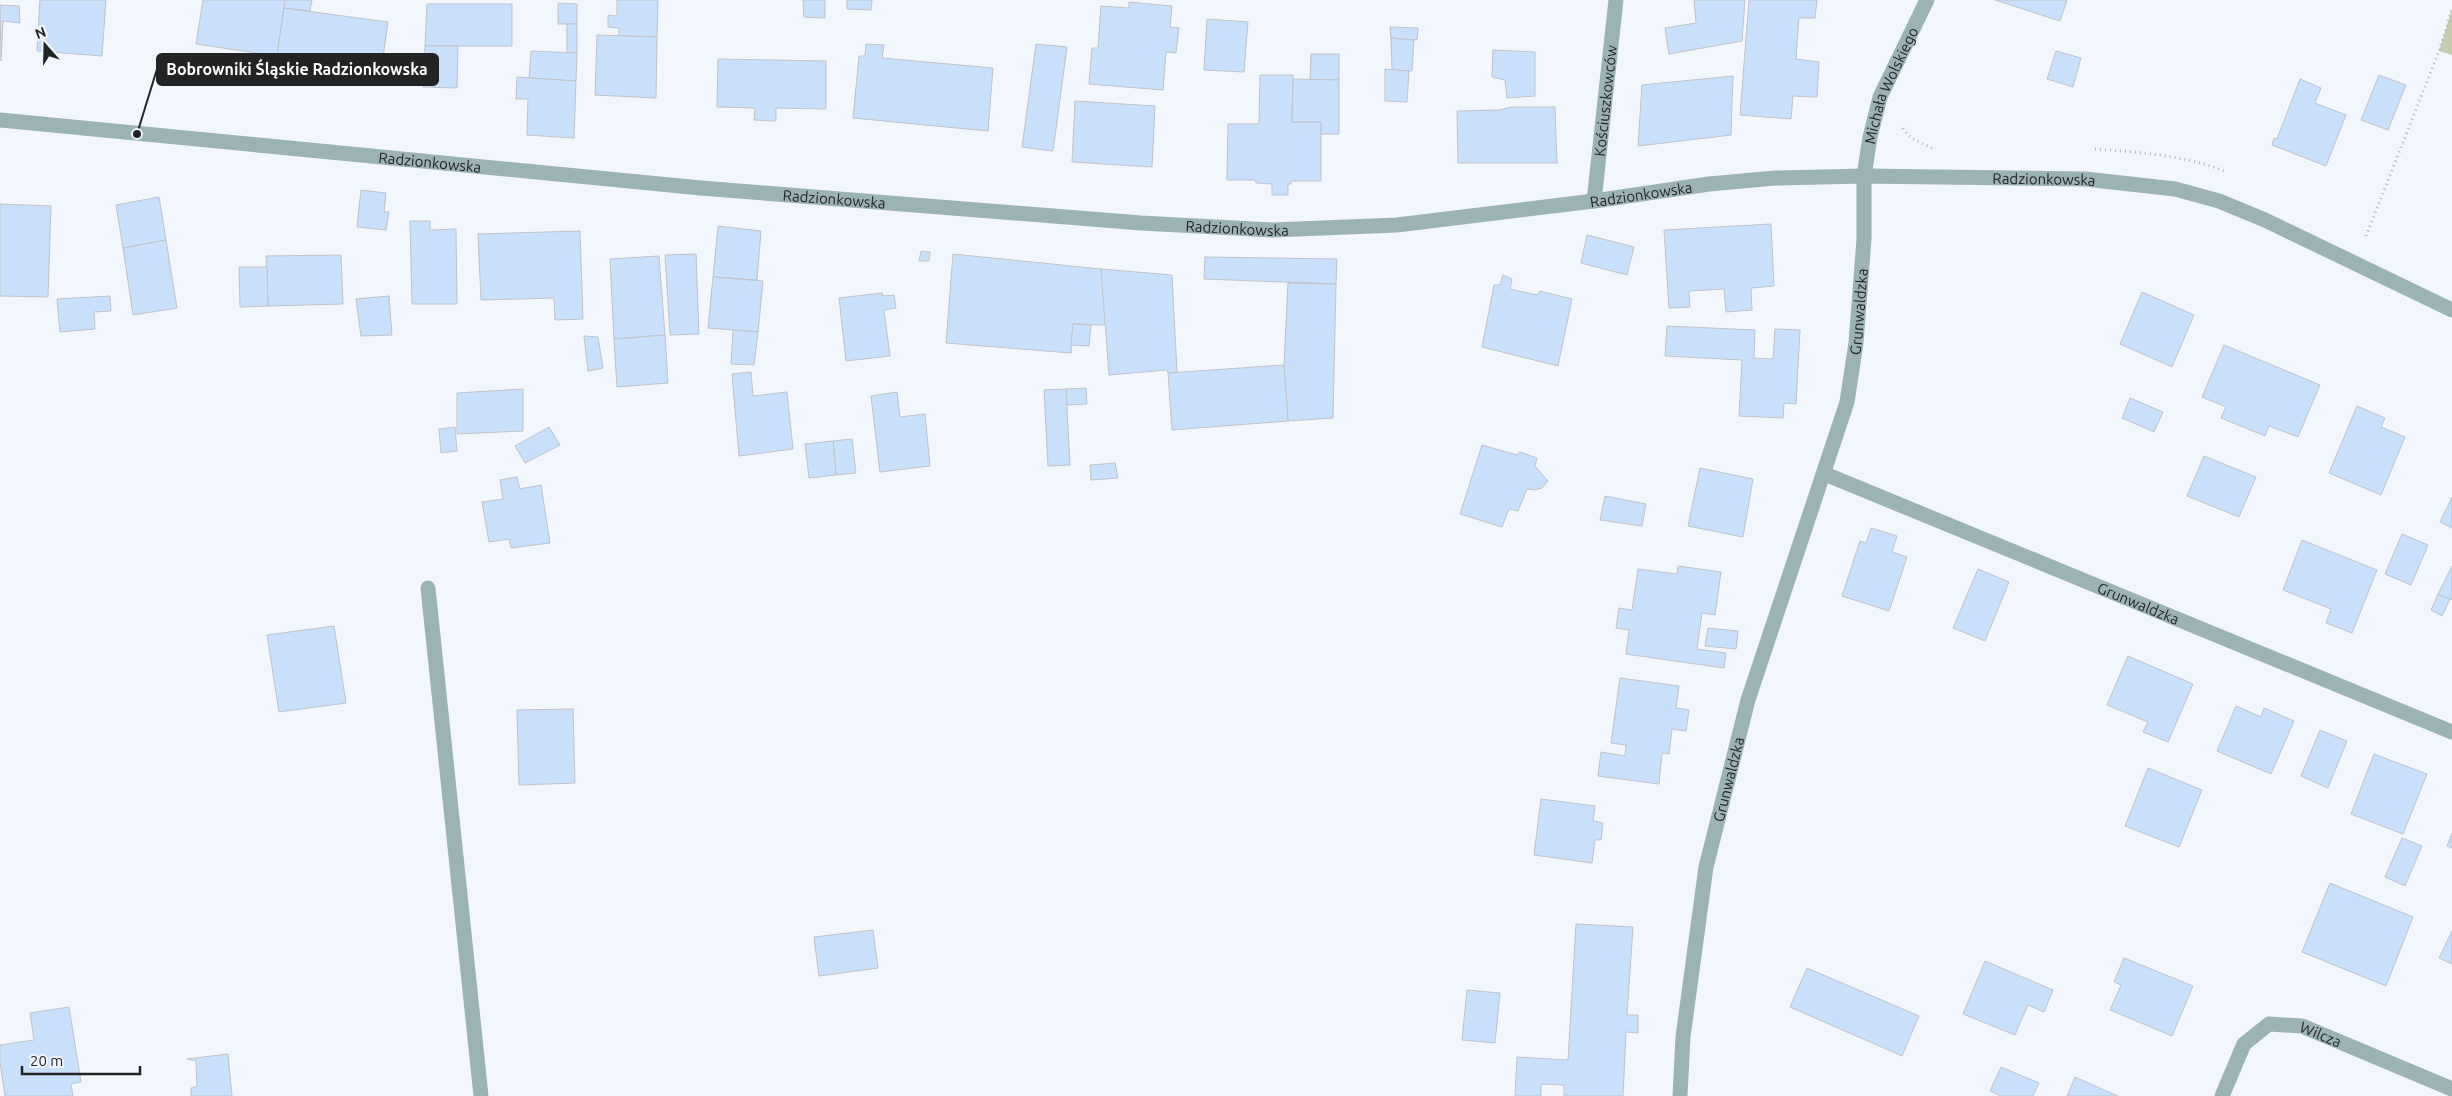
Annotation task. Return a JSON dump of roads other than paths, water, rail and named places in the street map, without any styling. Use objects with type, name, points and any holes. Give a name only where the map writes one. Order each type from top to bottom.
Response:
[{"type":"street","name":"Kościuszkowców","points":[[1594,201],[1616,0]]},
{"type":"street","name":"Michała Wolskiego","points":[[1864,176],[1870,137],[1880,97],[1927,0]]},
{"type":"street","name":"Radzionkowska","points":[[0,120],[711,188],[1141,224],[1272,230],[1397,225],[1594,201],[1709,184],[1774,178],[1864,176],[2085,179],[2175,189],[2219,201],[2356,262],[2452,310]]},
{"type":"street","name":"Grunwaldzka","points":[[1680,1096],[1683,1037],[1706,867],[1748,700],[1825,474],[1847,402],[1856,343],[1864,239],[1864,176]]},
{"type":"street","name":"Grunwaldzka","points":[[1825,474],[2452,732]]},
{"type":"street","points":[[428,588],[482,1096]]},
{"type":"street","name":"Wilcza","points":[[2222,1096],[2244,1044],[2269,1024],[2302,1026],[2452,1089]]},
{"type":"place","name":"Bobrowniki Śląskie Radzionkowska","points":[[137,134]]}]
